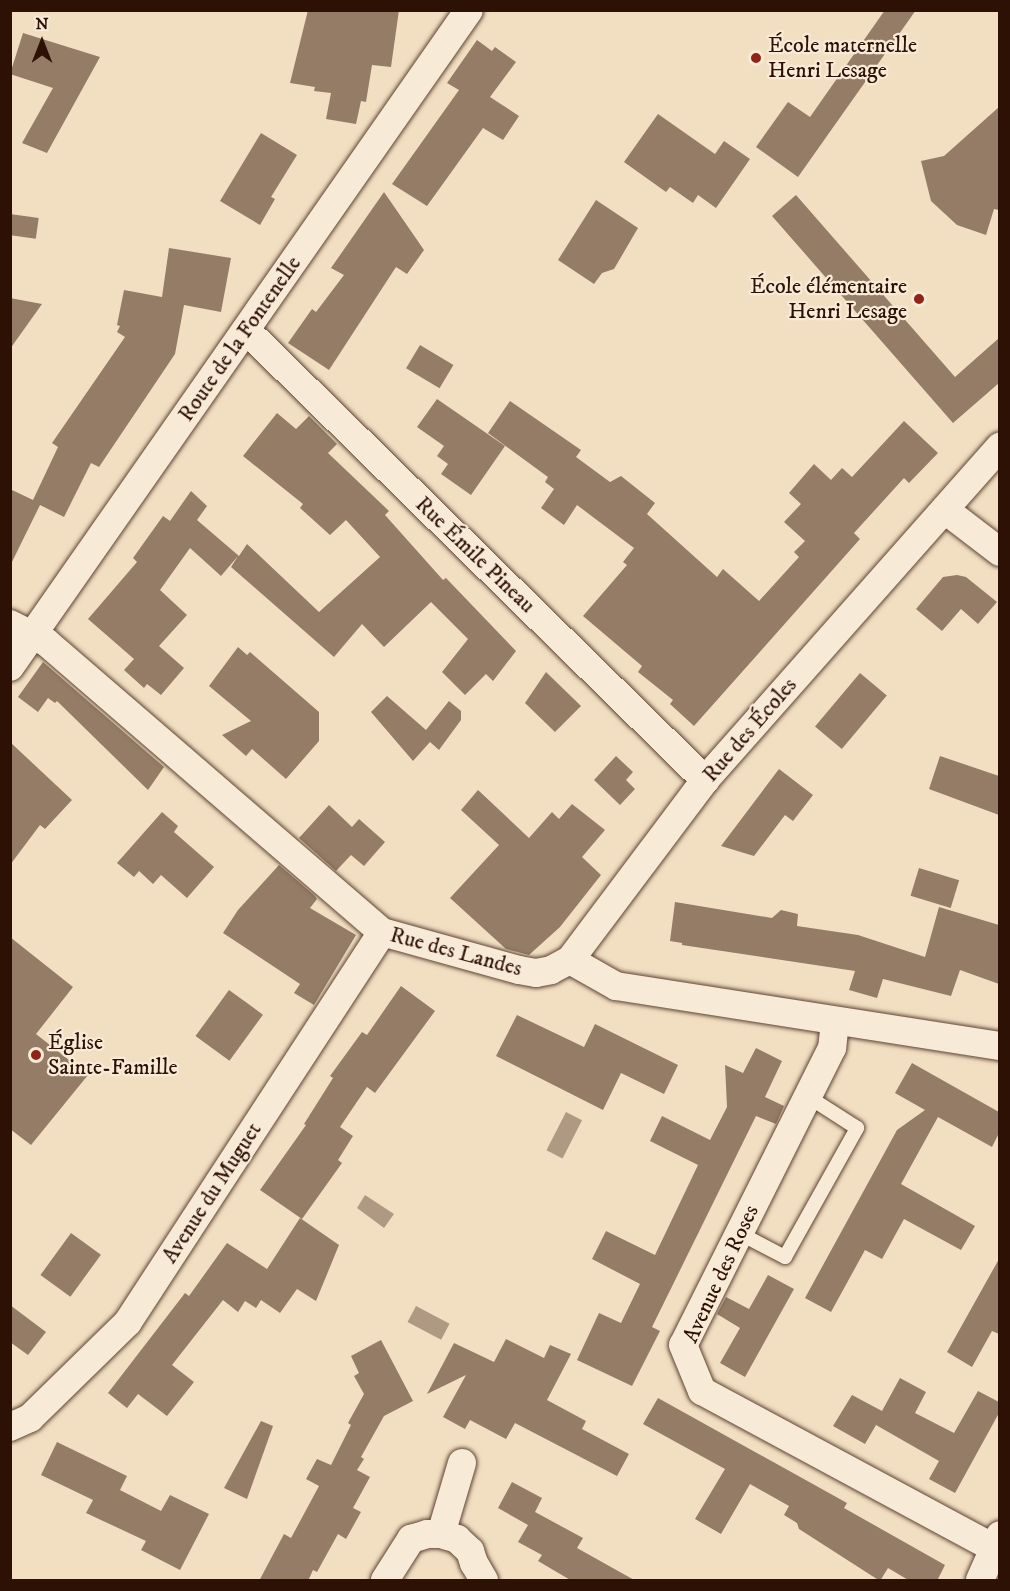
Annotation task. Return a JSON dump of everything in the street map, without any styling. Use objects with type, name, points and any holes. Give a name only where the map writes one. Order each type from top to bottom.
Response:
[{"type":"street","name":"Route de la Fontenelle","points":[[10,667],[22,629],[246,330],[469,10]]},
{"type":"street","name":"Rue Émile Pineau","points":[[246,330],[705,780]]},
{"type":"street","name":"Rue des Écoles","points":[[570,960],[705,780],[999,447]]},
{"type":"street","points":[[945,510],[999,552]]},
{"type":"street","name":"Rue des Landes","points":[[22,629],[57,651],[382,932],[536,973],[551,970],[570,960]]},
{"type":"street","name":"Avenue du Muguet","points":[[10,1427],[30,1418],[128,1322],[382,932]]},
{"type":"street","points":[[570,960],[616,986],[999,1046]]},
{"type":"street","name":"Avenue des Roses","points":[[835,1021],[832,1048],[683,1345],[702,1390],[996,1541]]},
{"type":"street","points":[[441,1534],[462,1463]]},
{"type":"street","points":[[385,1581],[411,1539],[427,1534],[441,1534],[457,1539],[470,1551],[484,1581]]},
{"type":"street","points":[[980,1581],[996,1541]]},
{"type":"lane","points":[[739,1233],[785,1257],[857,1128],[807,1096]]},
{"type":"shaded area","points":[[566,1112],[582,1120],[563,1158],[546,1150]]},
{"type":"shaded area","points":[[365,1195],[394,1214],[384,1228],[357,1208]]},
{"type":"shaded area","points":[[416,1306],[450,1324],[441,1340],[408,1322]]},
{"type":"building","points":[[308,10],[399,10],[391,67],[372,65],[366,102],[361,101],[356,124],[326,119],[331,93],[314,91],[315,87],[290,83]]},
{"type":"building","points":[[885,10],[916,10],[798,177],[756,147],[788,102],[810,117]]},
{"type":"building","points":[[23,33],[100,57],[47,153],[22,143],[53,88],[10,74]]},
{"type":"building","points":[[477,40],[492,51],[495,47],[516,62],[490,97],[519,116],[503,140],[483,128],[427,206],[392,184],[459,90],[447,83]]},
{"type":"building","points":[[999,107],[999,210],[994,209],[986,235],[957,225],[931,201],[921,161],[944,156]]},
{"type":"building","points":[[658,114],[715,154],[724,141],[750,159],[716,208],[698,195],[693,203],[670,187],[666,192],[624,162]]},
{"type":"building","points":[[261,133],[297,155],[271,197],[275,199],[260,225],[220,201]]},
{"type":"building","points":[[384,192],[424,250],[407,274],[396,267],[329,370],[288,343],[312,309],[316,312],[344,275],[331,268]]},
{"type":"building","points":[[796,195],[955,377],[999,338],[999,383],[953,423],[772,216]]},
{"type":"building","points":[[596,200],[638,228],[614,269],[602,273],[594,284],[558,260]]},
{"type":"building","points":[[10,214],[39,218],[36,239],[10,235]]},
{"type":"building","points":[[169,248],[231,258],[221,312],[184,305],[175,354],[99,467],[91,463],[64,517],[40,505],[10,566],[10,489],[33,500],[58,447],[52,443],[125,337],[117,332],[120,326],[117,325],[124,290],[162,297]]},
{"type":"building","points":[[10,298],[42,304],[10,349]]},
{"type":"building","points":[[420,345],[453,365],[440,388],[406,368]]},
{"type":"building","points":[[437,399],[505,446],[471,495],[441,474],[448,464],[437,456],[444,446],[417,427]]},
{"type":"building","points":[[510,401],[581,450],[576,457],[610,482],[621,476],[655,503],[647,514],[717,577],[723,569],[759,601],[799,557],[794,552],[805,541],[784,522],[801,504],[789,493],[814,464],[831,480],[842,468],[852,477],[904,421],[938,453],[909,483],[904,478],[854,533],[860,539],[694,726],[670,704],[673,700],[638,672],[642,666],[583,616],[627,565],[623,562],[634,548],[577,505],[564,525],[541,508],[554,489],[545,482],[548,477],[488,433]]},
{"type":"building","points":[[277,413],[296,429],[309,416],[337,444],[328,453],[389,511],[385,515],[443,580],[446,578],[516,651],[493,681],[486,674],[465,695],[442,672],[468,639],[431,602],[384,647],[362,624],[334,657],[231,567],[238,556],[221,576],[190,548],[160,590],[187,615],[159,646],[184,668],[161,695],[147,684],[144,688],[124,670],[134,659],[88,619],[137,562],[133,558],[163,516],[170,521],[191,491],[207,506],[197,520],[239,556],[247,544],[319,612],[380,557],[346,520],[330,535],[300,508],[303,504],[243,456]]},
{"type":"building","points":[[957,575],[966,577],[997,602],[978,624],[961,609],[942,631],[916,609],[943,577]]},
{"type":"building","points":[[238,647],[247,655],[250,652],[319,712],[319,741],[286,779],[252,749],[246,756],[222,735],[251,721],[209,686]]},
{"type":"building","points":[[43,662],[164,767],[148,790],[57,701],[55,703],[48,698],[38,712],[18,697]]},
{"type":"building","points":[[546,672],[581,706],[555,732],[525,703]]},
{"type":"building","points":[[860,673],[887,695],[842,749],[815,727]]},
{"type":"building","points":[[387,696],[426,730],[449,701],[461,711],[461,720],[439,750],[430,742],[413,761],[371,712]]},
{"type":"building","points":[[10,742],[72,800],[45,829],[40,825],[10,865]]},
{"type":"building","points":[[616,756],[633,772],[626,780],[635,789],[620,805],[594,780]]},
{"type":"building","points":[[940,756],[999,776],[999,815],[929,789]]},
{"type":"building","points":[[779,769],[813,795],[793,821],[785,815],[754,856],[721,846]]},
{"type":"building","points":[[478,790],[529,838],[552,812],[559,819],[572,804],[605,830],[582,857],[601,875],[560,927],[529,955],[506,949],[450,898],[499,845],[461,810]]},
{"type":"building","points":[[329,805],[352,827],[359,819],[385,842],[364,866],[351,855],[336,871],[299,838]]},
{"type":"building","points":[[162,812],[178,826],[174,832],[214,867],[187,898],[161,875],[153,884],[139,871],[134,877],[117,863]]},
{"type":"building","points":[[279,865],[317,899],[310,908],[356,935],[314,1005],[294,993],[300,984],[223,933],[238,910]]},
{"type":"building","points":[[919,868],[959,880],[951,908],[911,896]]},
{"type":"building","points":[[675,902],[772,918],[781,910],[798,914],[797,926],[858,935],[925,957],[939,907],[999,925],[999,984],[960,970],[951,996],[883,979],[877,998],[849,990],[855,971],[682,945],[682,943],[670,941]]},
{"type":"building","name":"Église Sainte-Famille","points":[[10,937],[73,987],[36,1034],[88,1075],[31,1145],[10,1129]]},
{"type":"building","points":[[401,986],[435,1011],[375,1093],[367,1087],[340,1127],[353,1136],[338,1160],[342,1163],[302,1219],[260,1190],[306,1125],[304,1124],[333,1078],[330,1076],[362,1032],[367,1035]]},
{"type":"building","points":[[229,990],[263,1015],[229,1061],[195,1036]]},
{"type":"building","points":[[517,1015],[584,1047],[595,1024],[678,1065],[664,1094],[621,1073],[603,1110],[496,1056]]},
{"type":"building","points":[[756,1048],[782,1061],[765,1097],[784,1106],[776,1124],[756,1116],[652,1327],[660,1331],[632,1386],[577,1360],[599,1313],[621,1323],[640,1284],[592,1259],[606,1231],[655,1255],[698,1165],[650,1141],[662,1116],[710,1140],[727,1107],[725,1065],[743,1073]]},
{"type":"building","points":[[912,1063],[999,1112],[999,1133],[992,1147],[938,1117],[901,1184],[975,1226],[961,1250],[904,1219],[882,1259],[865,1250],[831,1312],[805,1298],[897,1130],[925,1110],[895,1093]]},
{"type":"building","points":[[300,1218],[339,1245],[316,1301],[297,1289],[280,1313],[261,1300],[256,1308],[245,1301],[238,1312],[223,1300],[172,1365],[194,1382],[167,1416],[138,1394],[127,1408],[108,1393],[185,1293],[189,1296],[227,1243],[267,1269]]},
{"type":"building","points":[[71,1233],[101,1255],[70,1297],[40,1275]]},
{"type":"building","points":[[999,1259],[999,1334],[992,1331],[972,1367],[947,1352]]},
{"type":"building","points":[[768,1275],[794,1289],[745,1377],[720,1363],[740,1328],[717,1314],[726,1297],[749,1309]]},
{"type":"building","points":[[10,1305],[46,1332],[28,1355],[10,1342]]},
{"type":"building","points":[[506,1339],[544,1358],[550,1345],[571,1354],[547,1400],[586,1421],[582,1429],[629,1454],[617,1476],[515,1423],[506,1439],[470,1420],[465,1429],[443,1417],[466,1375],[427,1394],[454,1343],[494,1362]]},
{"type":"building","points":[[381,1340],[413,1401],[384,1416],[361,1457],[364,1459],[357,1470],[370,1477],[353,1508],[361,1512],[346,1539],[338,1534],[317,1572],[313,1570],[308,1581],[259,1581],[284,1534],[291,1538],[319,1486],[306,1479],[317,1459],[331,1465],[351,1425],[348,1423],[364,1394],[354,1376],[359,1373],[351,1356]]},
{"type":"building","points":[[900,1378],[926,1392],[915,1413],[954,1433],[978,1391],[999,1402],[999,1413],[955,1493],[929,1479],[939,1461],[876,1425],[865,1444],[833,1426],[852,1395],[882,1411]]},
{"type":"building","points":[[658,1398],[847,1503],[844,1508],[945,1565],[937,1581],[910,1581],[888,1568],[880,1581],[799,1529],[797,1523],[784,1515],[789,1506],[750,1484],[721,1534],[695,1519],[725,1469],[643,1424]]},
{"type":"building","points":[[261,1421],[273,1426],[247,1499],[224,1488]]},
{"type":"building","points":[[57,1442],[127,1476],[120,1490],[161,1511],[170,1495],[209,1514],[180,1570],[141,1550],[146,1541],[86,1513],[93,1500],[41,1475]]},
{"type":"building","points":[[512,1482],[542,1498],[535,1512],[583,1538],[577,1548],[636,1581],[572,1581],[538,1561],[542,1555],[518,1542],[528,1525],[498,1508]]},
{"type":"place","name":"École maternelle Henri Lesage","points":[[756,58]]},
{"type":"place","name":"École élémentaire Henri Lesage","points":[[919,299]]},
{"type":"place","name":"Église Sainte-Famille","points":[[36,1055]]}]
